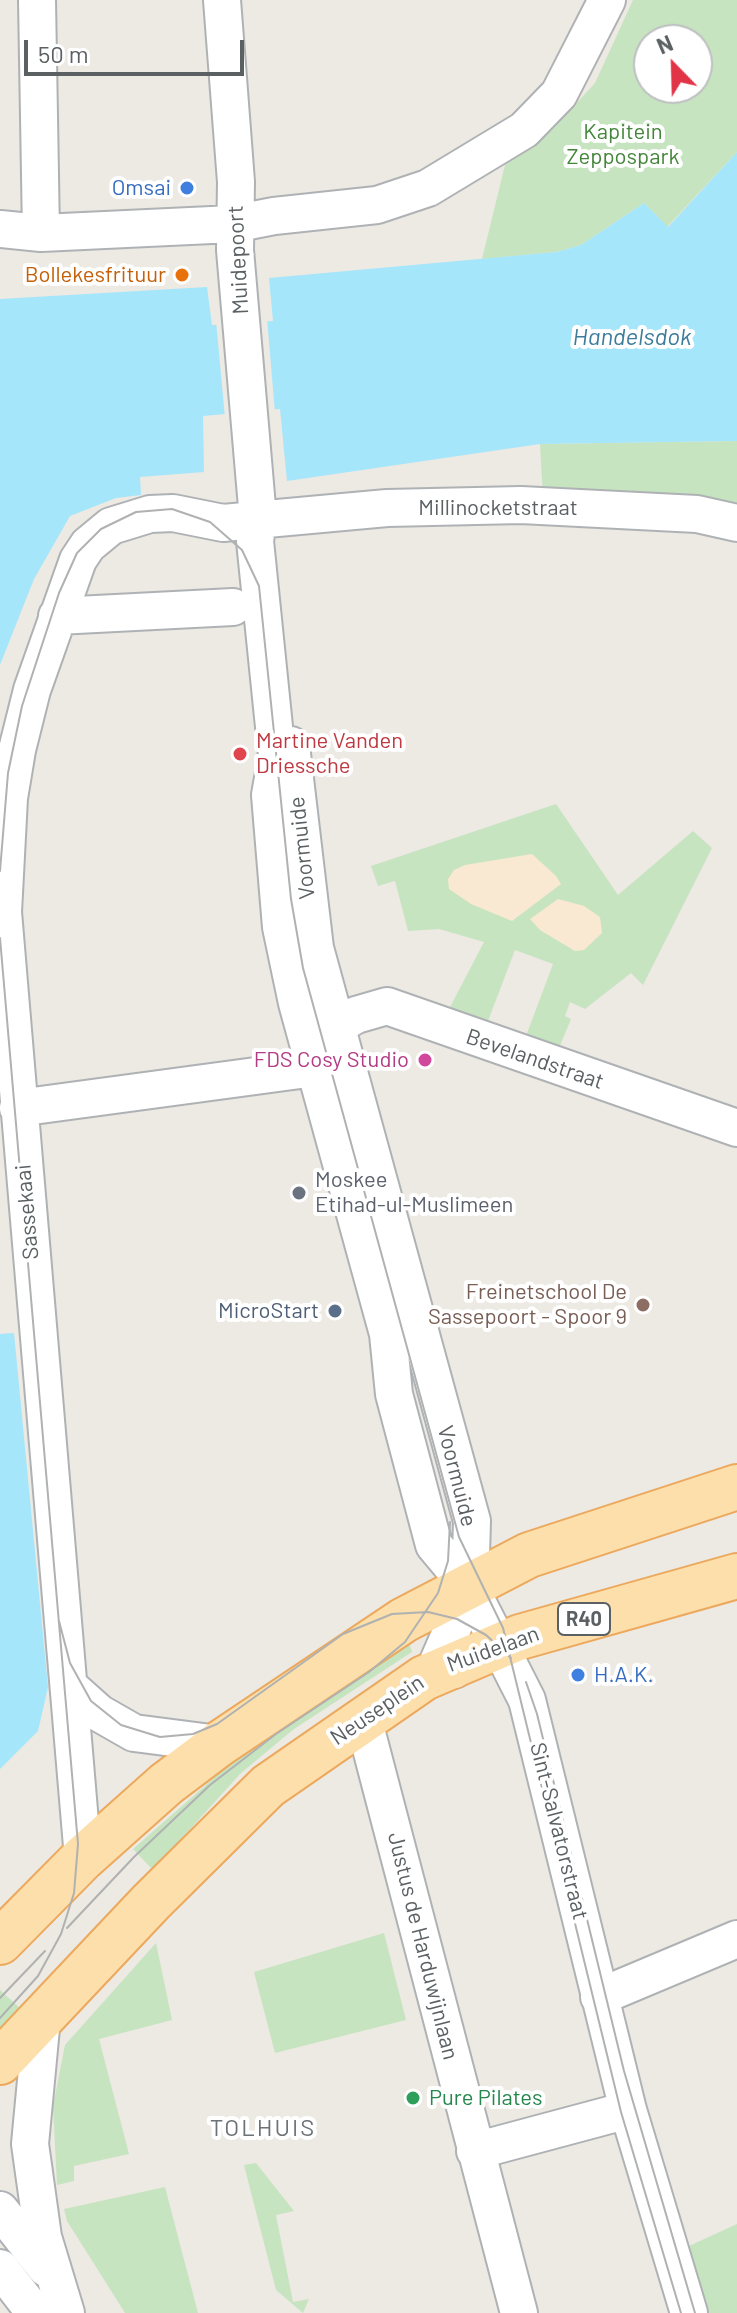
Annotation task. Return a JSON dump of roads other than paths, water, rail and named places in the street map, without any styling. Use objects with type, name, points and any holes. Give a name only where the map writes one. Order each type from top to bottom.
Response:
[{"type":"main road","points":[[0,1942],[19,1911],[166,1784],[219,1744],[404,1620],[529,1555],[737,1487]]},
{"type":"main road","name":"Muidelaan","points":[[434,1671],[505,1657],[737,1576]]},
{"type":"main road","name":"Neuseplein","points":[[0,2062],[151,1902],[268,1786],[434,1671]]},
{"type":"street","points":[[37,0],[41,233]]},
{"type":"street","name":"Muidepoort","points":[[222,0],[236,182],[233,224],[257,512]]},
{"type":"street","points":[[0,229],[41,233],[233,224],[274,216],[377,205],[428,188],[524,130],[559,94],[607,0]]},
{"type":"street","name":"Millinocketstraat","points":[[257,512],[521,505],[697,514],[737,523]]},
{"type":"street","name":"Sassekaai","points":[[71,1688],[3,912],[9,798],[32,690],[78,560],[88,545],[111,526],[150,514],[173,513],[223,523],[257,512]]},
{"type":"street","name":"Voormuide","points":[[257,512],[270,540],[310,921],[331,1051],[472,1521],[470,1588]]},
{"type":"street","points":[[57,616],[233,607]]},
{"type":"street","name":"Bevelandstraat","points":[[18,1108],[331,1051],[356,1015],[387,1006],[737,1128]]},
{"type":"street","name":"Sint-Salvatorstraat","points":[[470,1588],[527,1700],[628,2110],[689,2313]]},
{"type":"street","name":"Neuseplein","points":[[434,1671],[470,1588]]},
{"type":"street","points":[[71,1688],[99,1713],[134,1733],[219,1744]]},
{"type":"street","points":[[71,1688],[83,1858]]},
{"type":"street","name":"Justus de Harduwijnlaan","points":[[363,1718],[519,2313]]},
{"type":"street","points":[[599,1997],[737,1939]]},
{"type":"street","points":[[42,2017],[30,2144],[43,2237],[61,2297]]},
{"type":"street","points":[[475,2151],[628,2110]]},
{"type":"street","points":[[0,2210],[61,2297]]},
{"type":"street","points":[[3,2274],[35,2313]]},
{"type":"water","name":"Handelsdok","points":[[737,152],[737,441],[540,444],[287,481],[280,409],[203,416],[204,472],[140,477],[141,495],[116,498],[70,516],[34,579],[0,665],[0,299],[207,287],[212,325],[273,321],[269,278],[557,252],[581,245],[644,203],[668,227]]},
{"type":"water","points":[[14,1333],[48,1687],[38,1731],[0,1769],[0,1334]]},
{"type":"tram line","points":[[0,871],[8,773],[22,706],[59,593],[77,553],[101,529],[136,512],[172,509],[210,522],[242,550],[259,586],[291,899],[303,968],[459,1537],[503,1628],[621,2112],[681,2313]]},
{"type":"tram line","points":[[0,938],[78,1844],[74,1893],[61,1934],[38,1976],[0,2018]]},
{"type":"tram line","points":[[67,1928],[134,1857],[210,1785],[276,1734],[369,1672],[405,1642],[438,1593],[448,1561],[450,1522]]},
{"type":"tram line","points":[[59,1621],[70,1663],[91,1701],[121,1725],[160,1737],[193,1734],[217,1724],[343,1634],[392,1614],[428,1612],[457,1619],[486,1635],[511,1658]]},
{"type":"tram line","points":[[526,1682],[537,1714],[624,2071],[695,2313]]},
{"type":"tram line","points":[[0,1998],[45,1951]]},
{"type":"place","name":"Omsai","points":[[187,188]]},
{"type":"place","name":"Bollekesfrituur","points":[[182,275]]},
{"type":"place","name":"Martine Vanden Driessche","points":[[240,754]]},
{"type":"place","name":"FDS Cosy Studio","points":[[425,1060]]},
{"type":"place","name":"Moskee Etihad-ul-Muslimeen","points":[[299,1193]]},
{"type":"place","name":"Freinetschool De Sassepoort - Spoor 9","points":[[643,1305]]},
{"type":"place","name":"MicroStart","points":[[335,1311]]},
{"type":"place","name":"H.A.K.","points":[[578,1675]]},
{"type":"place","name":"Pure Pilates","points":[[413,2098]]},
{"type":"district","name":"TOLHUIS","points":[[263,2128]]},
{"type":"park label","name":"Kapitein Zeppospark","points":[[623,144]]}]
